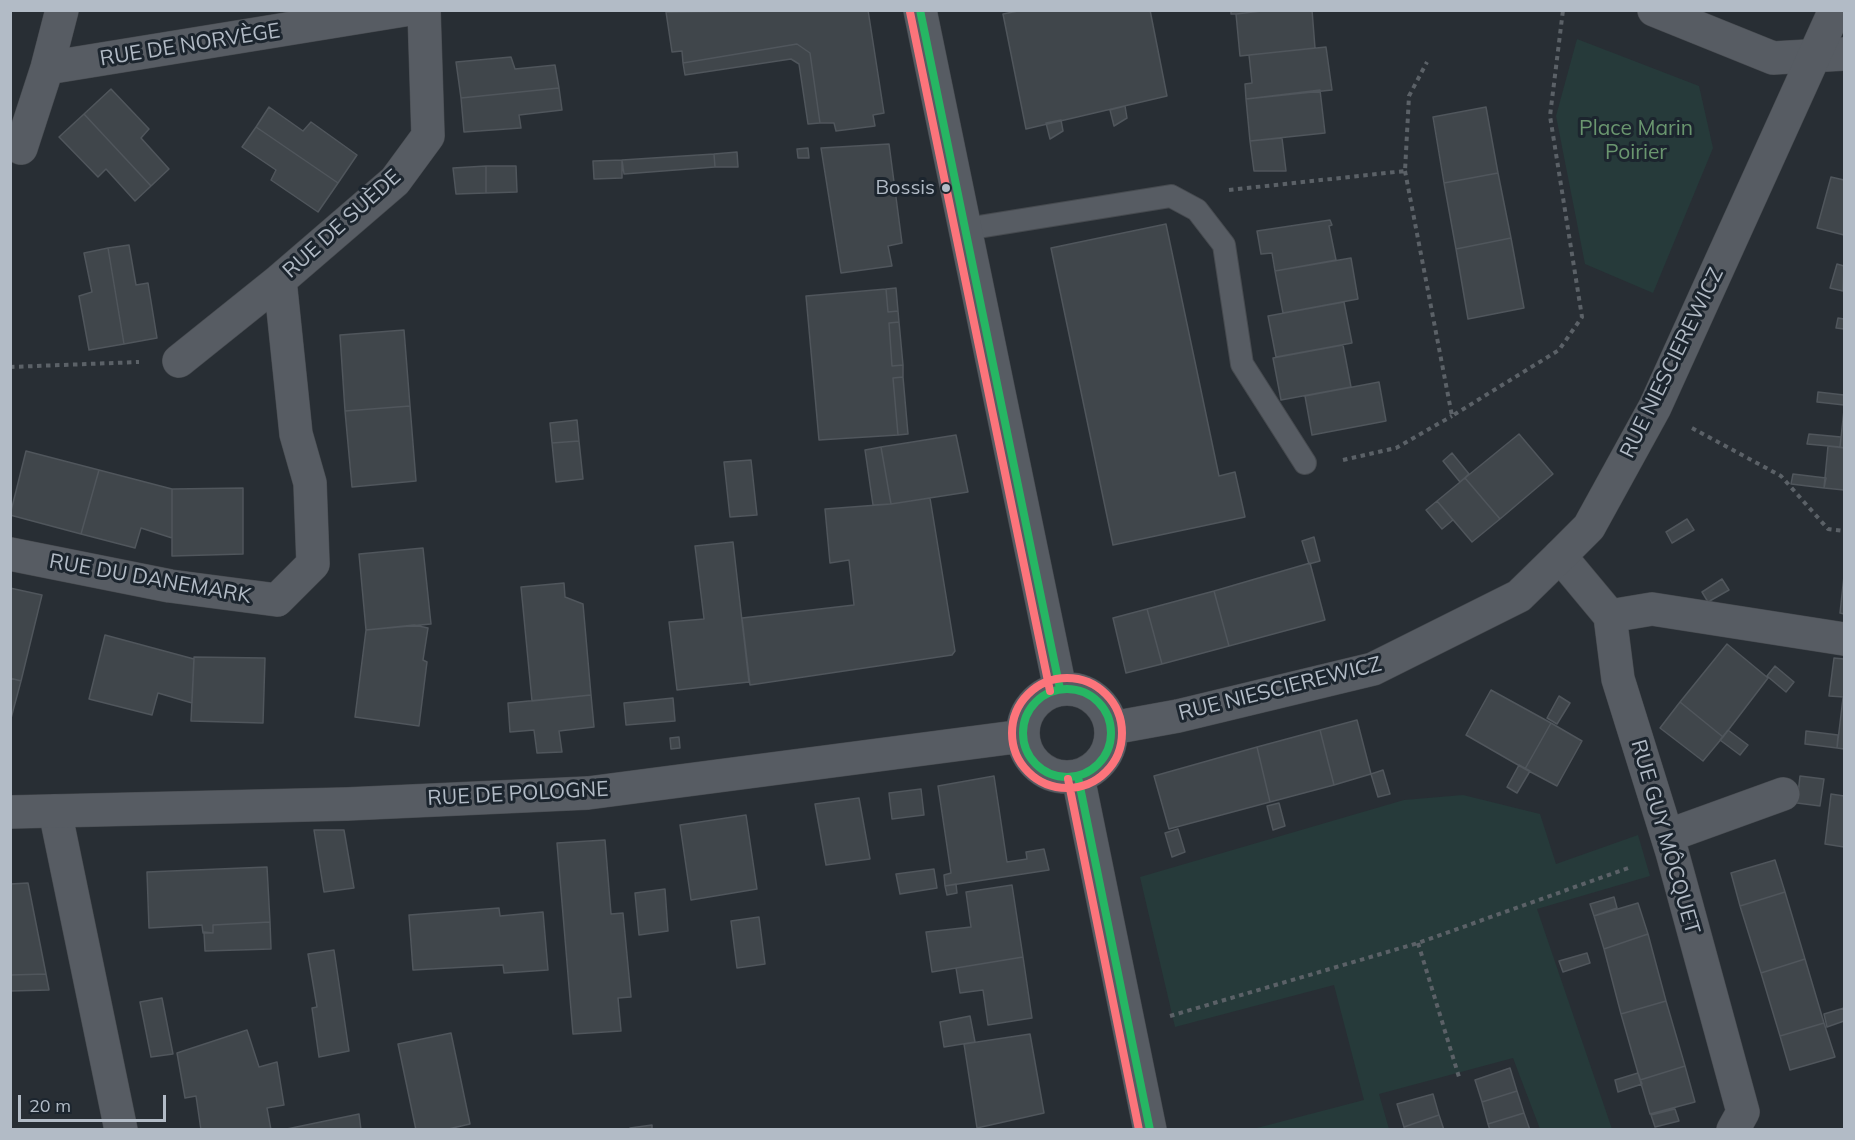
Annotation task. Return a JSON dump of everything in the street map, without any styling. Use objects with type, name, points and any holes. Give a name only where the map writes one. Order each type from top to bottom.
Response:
[{"type":"street","points":[[21,148],[47,68],[62,10]]},
{"type":"street","name":"RUE DE NORVÈGE","points":[[47,68],[404,10]]},
{"type":"street","name":"RUE DE SUÈDE","points":[[179,361],[280,280],[395,181],[428,136],[424,10]]},
{"type":"street","points":[[920,10],[1060,689]]},
{"type":"street","points":[[1654,10],[1773,58],[1829,55]]},
{"type":"street","name":"RUE NIESCIEREWICZ","points":[[1112,728],[1178,716],[1373,669],[1519,596],[1560,556],[1588,526],[1656,408],[1829,55],[1835,10]]},
{"type":"street","name":"RUE DU DANEMARK","points":[[10,554],[170,586],[277,600],[313,564],[310,483],[296,434],[280,280]]},
{"type":"street","points":[[1560,556],[1610,616],[1652,609],[1845,639]]},
{"type":"street","name":"RUE GUY MÔCQUET","points":[[1610,616],[1618,679],[1669,844],[1743,1112],[1733,1130]]},
{"type":"street","points":[[1060,689],[1073,689],[1088,693],[1099,702],[1112,728],[1112,740],[1100,764],[1078,777],[1062,778],[1047,773],[1035,764],[1026,751],[1023,736],[1029,711],[1036,701],[1060,689]]},
{"type":"street","name":"RUE DE POLOGNE","points":[[10,812],[347,804],[588,793],[1023,736]]},
{"type":"street","points":[[1078,777],[1150,1130]]},
{"type":"street","points":[[1669,844],[1783,794]]},
{"type":"street","points":[[55,811],[121,1130]]},
{"type":"lane","points":[[966,229],[1171,196],[1197,210],[1224,245],[1242,364],[1305,463]]},
{"type":"path","points":[[1305,463],[1316,466],[1396,448],[1559,350],[1582,317],[1550,116],[1563,10]]},
{"type":"path","points":[[1427,62],[1409,96],[1405,171],[1452,416]]},
{"type":"path","points":[[1171,196],[1405,171]]},
{"type":"path","points":[[10,367],[179,361]]},
{"type":"path","points":[[1656,408],[1781,476],[1828,529],[1845,531]]},
{"type":"path","points":[[1129,1028],[1418,944],[1669,844]]},
{"type":"path","points":[[1418,944],[1459,1077]]},
{"type":"green space","name":"Place Marin Poirier","points":[[1577,39],[1699,86],[1713,148],[1653,293],[1585,264],[1556,116]]},
{"type":"green space","points":[[1463,795],[1540,814],[1556,864],[1638,835],[1650,876],[1537,909],[1612,1129],[1540,1129],[1513,1058],[1379,1094],[1389,1129],[1253,1129],[1364,1100],[1334,985],[1175,1027],[1140,877],[1404,800]]},
{"type":"building","points":[[868,10],[884,113],[873,115],[875,126],[836,131],[834,123],[820,123],[810,53],[797,44],[683,63],[682,51],[672,52],[666,12]]},
{"type":"building","points":[[1023,10],[1150,10],[1167,96],[1026,129],[1003,14]]},
{"type":"building","points":[[1231,10],[1270,10],[1231,14]]},
{"type":"building","points":[[1270,10],[1312,10],[1315,48],[1240,56],[1236,14]]},
{"type":"building","points":[[797,44],[810,53],[820,123],[808,124],[799,64],[791,59],[685,75],[683,63]]},
{"type":"building","points":[[1326,47],[1332,90],[1246,99],[1245,84],[1252,83],[1249,55]]},
{"type":"building","points":[[511,57],[515,69],[555,65],[559,88],[461,98],[456,62]]},
{"type":"building","points":[[559,88],[562,110],[519,115],[521,128],[464,132],[461,98]]},
{"type":"building","points":[[111,89],[149,129],[141,138],[169,169],[151,186],[84,114]]},
{"type":"building","points":[[1320,90],[1325,133],[1250,141],[1246,99]]},
{"type":"building","points":[[1125,106],[1127,118],[1114,126],[1110,110]]},
{"type":"building","points":[[269,107],[303,131],[311,122],[357,155],[338,183],[256,127]]},
{"type":"building","points":[[1486,107],[1498,173],[1444,183],[1433,117]]},
{"type":"building","points":[[84,114],[151,186],[135,201],[106,169],[98,177],[59,137]]},
{"type":"building","points":[[1061,120],[1063,131],[1050,139],[1046,123]]},
{"type":"building","points":[[256,127],[338,183],[318,212],[271,180],[276,170],[242,147]]},
{"type":"building","points":[[1282,138],[1286,171],[1254,171],[1250,141]]},
{"type":"building","points":[[889,144],[902,243],[888,246],[892,266],[841,273],[821,148]]},
{"type":"building","points":[[808,148],[809,158],[798,158],[797,149]]},
{"type":"building","points":[[737,152],[738,167],[715,167],[714,154]]},
{"type":"building","points":[[714,154],[715,167],[624,174],[622,160]]},
{"type":"building","points":[[622,160],[622,178],[594,179],[593,161]]},
{"type":"building","points":[[486,166],[516,166],[517,192],[486,193]]},
{"type":"building","points":[[486,166],[486,193],[456,194],[453,168]]},
{"type":"building","points":[[1498,173],[1511,238],[1456,249],[1444,183]]},
{"type":"building","points":[[1831,177],[1844,180],[1844,235],[1817,228]]},
{"type":"building","points":[[1330,220],[1332,225],[1329,226],[1336,260],[1275,271],[1272,253],[1261,254],[1257,231]]},
{"type":"building","points":[[1166,224],[1219,476],[1235,472],[1245,517],[1113,545],[1051,248]]},
{"type":"building","points":[[1511,238],[1524,308],[1468,319],[1456,249]]},
{"type":"building","points":[[129,245],[136,285],[148,283],[157,338],[124,344],[108,248]]},
{"type":"building","points":[[108,248],[124,344],[89,350],[79,296],[92,292],[84,253]]},
{"type":"building","points":[[1351,258],[1358,299],[1283,313],[1275,271]]},
{"type":"building","points":[[1837,264],[1844,266],[1843,291],[1830,288]]},
{"type":"building","points":[[896,288],[898,311],[888,312],[886,289]]},
{"type":"building","points":[[886,289],[888,312],[898,311],[899,322],[889,323],[892,366],[903,365],[903,377],[893,378],[898,435],[819,440],[806,296]]},
{"type":"building","points":[[1344,302],[1352,343],[1276,357],[1268,316]]},
{"type":"building","points":[[1838,318],[1844,319],[1844,329],[1836,328]]},
{"type":"building","points":[[899,322],[903,365],[892,366],[889,323]]},
{"type":"building","points":[[404,330],[410,406],[345,411],[340,335]]},
{"type":"building","points":[[1343,345],[1351,387],[1281,400],[1273,358]]},
{"type":"building","points":[[903,377],[908,434],[898,435],[893,378]]},
{"type":"building","points":[[1379,382],[1386,421],[1312,435],[1305,396]]},
{"type":"building","points":[[1818,392],[1844,395],[1844,405],[1817,402]]},
{"type":"building","points":[[410,406],[416,481],[352,487],[345,411]]},
{"type":"building","points":[[1844,410],[1844,448],[1840,447]]},
{"type":"building","points":[[577,420],[579,441],[552,443],[550,423]]},
{"type":"building","points":[[1519,434],[1553,474],[1500,519],[1465,478]]},
{"type":"building","points":[[1809,434],[1841,437],[1840,447],[1807,444]]},
{"type":"building","points":[[956,435],[968,492],[891,504],[881,447]]},
{"type":"building","points":[[579,441],[583,479],[556,482],[552,443]]},
{"type":"building","points":[[1828,446],[1844,448],[1844,490],[1824,488]]},
{"type":"building","points":[[881,447],[891,504],[873,505],[865,450]]},
{"type":"building","points":[[26,451],[99,470],[81,534],[10,515]]},
{"type":"building","points":[[1452,453],[1469,474],[1460,482],[1443,461]]},
{"type":"building","points":[[751,460],[757,515],[730,517],[724,462]]},
{"type":"building","points":[[99,470],[172,489],[172,538],[141,528],[135,548],[81,534]]},
{"type":"building","points":[[1793,474],[1826,478],[1824,488],[1791,484]]},
{"type":"building","points":[[1465,478],[1500,519],[1472,542],[1437,501]]},
{"type":"building","points":[[243,488],[243,554],[172,556],[172,489]]},
{"type":"building","points":[[930,498],[955,651],[952,655],[750,685],[742,618],[854,605],[849,560],[830,563],[825,509],[891,504]]},
{"type":"building","points":[[1437,501],[1453,520],[1442,529],[1426,510]]},
{"type":"building","points":[[1687,519],[1694,530],[1672,543],[1666,532]]},
{"type":"building","points":[[1314,537],[1320,561],[1309,564],[1302,541]]},
{"type":"building","points":[[733,542],[749,682],[677,690],[669,622],[704,619],[695,546]]},
{"type":"building","points":[[423,548],[431,624],[366,630],[359,554]]},
{"type":"building","points":[[1310,563],[1325,620],[1229,646],[1214,591]]},
{"type":"building","points":[[1844,576],[1844,614],[1840,613]]},
{"type":"building","points":[[1722,579],[1729,590],[1708,602],[1702,592]]},
{"type":"building","points":[[564,583],[565,597],[583,604],[591,695],[532,701],[521,587]]},
{"type":"building","points":[[10,588],[42,595],[21,681],[10,678]]},
{"type":"building","points":[[1214,591],[1229,646],[1162,664],[1147,609]]},
{"type":"building","points":[[1147,609],[1162,664],[1126,673],[1113,618]]},
{"type":"building","points":[[414,625],[428,628],[423,660],[427,662],[419,726],[355,717],[366,630]]},
{"type":"building","points":[[105,635],[194,659],[192,703],[158,693],[152,715],[89,699]]},
{"type":"building","points":[[1727,644],[1768,678],[1723,737],[1680,702]]},
{"type":"building","points":[[194,657],[265,658],[263,723],[191,721]]},
{"type":"building","points":[[1834,658],[1844,659],[1844,697],[1829,696]]},
{"type":"building","points":[[1775,666],[1794,682],[1786,692],[1767,676]]},
{"type":"building","points":[[10,678],[21,681],[10,722]]},
{"type":"building","points":[[1491,690],[1551,723],[1525,769],[1466,735]]},
{"type":"building","points":[[591,695],[594,727],[559,731],[562,752],[537,753],[534,730],[510,732],[508,703]]},
{"type":"building","points":[[1559,696],[1570,703],[1557,724],[1547,718]]},
{"type":"building","points":[[673,698],[675,721],[626,725],[624,703]]},
{"type":"building","points":[[1844,698],[1844,749],[1837,748]]},
{"type":"building","points":[[1680,702],[1723,737],[1703,761],[1660,728]]},
{"type":"building","points":[[1357,720],[1371,774],[1334,785],[1320,730]]},
{"type":"building","points":[[1551,723],[1582,741],[1557,786],[1525,769]]},
{"type":"building","points":[[1320,730],[1334,785],[1270,802],[1257,747]]},
{"type":"building","points":[[1728,730],[1748,745],[1740,755],[1720,740]]},
{"type":"building","points":[[1806,731],[1838,735],[1837,748],[1805,744]]},
{"type":"building","points":[[679,737],[680,748],[671,749],[670,738]]},
{"type":"building","points":[[1257,747],[1270,802],[1169,829],[1154,776]]},
{"type":"building","points":[[1519,765],[1530,771],[1517,793],[1507,787]]},
{"type":"building","points":[[1383,770],[1390,794],[1378,797],[1371,774]]},
{"type":"building","points":[[994,776],[1007,862],[1027,859],[1026,852],[1044,849],[1049,870],[945,886],[944,875],[951,873],[938,786]]},
{"type":"building","points":[[1800,776],[1824,779],[1820,806],[1797,803]]},
{"type":"building","points":[[921,789],[924,815],[892,819],[889,793]]},
{"type":"building","points":[[1831,794],[1844,796],[1844,847],[1825,844]]},
{"type":"building","points":[[859,798],[870,859],[826,865],[815,804]]},
{"type":"building","points":[[1279,803],[1285,826],[1273,830],[1267,806]]},
{"type":"building","points":[[746,815],[757,889],[691,900],[680,825]]},
{"type":"building","points":[[1178,829],[1185,852],[1172,857],[1165,833]]},
{"type":"building","points":[[314,830],[344,830],[354,888],[324,892]]},
{"type":"building","points":[[605,840],[611,914],[623,913],[631,997],[618,998],[621,1031],[573,1034],[557,843]]},
{"type":"building","points":[[1775,860],[1785,892],[1740,906],[1731,873]]},
{"type":"building","points":[[267,867],[270,922],[213,925],[213,933],[203,933],[202,925],[149,928],[147,872]]},
{"type":"building","points":[[934,869],[937,888],[900,894],[896,874]]},
{"type":"building","points":[[28,883],[46,974],[10,975],[10,884]]},
{"type":"building","points":[[956,884],[957,893],[947,895],[945,886]]},
{"type":"building","points":[[1012,885],[1023,957],[932,972],[926,932],[971,927],[966,892]]},
{"type":"building","points":[[665,889],[668,931],[639,935],[635,893]]},
{"type":"building","points":[[1785,892],[1805,959],[1761,973],[1740,906]]},
{"type":"building","points":[[1614,897],[1617,908],[1594,916],[1590,904]]},
{"type":"building","points":[[1638,903],[1648,934],[1604,949],[1594,916]]},
{"type":"building","points":[[499,908],[500,916],[543,912],[548,970],[504,973],[503,965],[413,970],[409,915]]},
{"type":"building","points":[[759,917],[765,964],[737,968],[731,921]]},
{"type":"building","points":[[270,922],[271,949],[205,951],[204,932],[213,933],[213,925]]},
{"type":"building","points":[[1648,934],[1666,1001],[1621,1014],[1604,949]]},
{"type":"building","points":[[334,950],[349,1051],[319,1057],[312,1008],[317,1007],[308,954]]},
{"type":"building","points":[[1587,953],[1590,963],[1563,972],[1559,961]]},
{"type":"building","points":[[1023,957],[1032,1018],[988,1025],[983,990],[960,993],[956,968]]},
{"type":"building","points":[[1805,959],[1824,1023],[1780,1036],[1761,973]]},
{"type":"building","points":[[46,974],[49,990],[10,991],[10,975]]},
{"type":"building","points":[[162,998],[173,1054],[151,1057],[140,1002]]},
{"type":"building","points":[[1666,1001],[1685,1066],[1640,1080],[1621,1014]]},
{"type":"building","points":[[1844,1008],[1844,1021],[1827,1027],[1824,1014]]},
{"type":"building","points":[[970,1016],[975,1042],[944,1047],[940,1022]]},
{"type":"building","points":[[1824,1023],[1835,1057],[1790,1070],[1780,1036]]},
{"type":"building","points":[[247,1030],[259,1067],[277,1062],[284,1105],[267,1108],[271,1130],[201,1130],[196,1096],[185,1098],[177,1053]]},
{"type":"building","points":[[451,1033],[470,1124],[444,1130],[416,1130],[398,1044]]},
{"type":"building","points":[[1030,1034],[1044,1113],[977,1128],[964,1044]]},
{"type":"building","points":[[1685,1066],[1695,1102],[1650,1114],[1640,1080]]},
{"type":"building","points":[[1510,1068],[1517,1091],[1482,1102],[1475,1080]]},
{"type":"building","points":[[1638,1073],[1642,1084],[1618,1092],[1615,1080]]},
{"type":"building","points":[[1517,1091],[1524,1113],[1488,1124],[1482,1102]]},
{"type":"building","points":[[1433,1094],[1439,1115],[1404,1127],[1397,1104]]},
{"type":"building","points":[[1675,1109],[1679,1121],[1655,1127],[1651,1115]]},
{"type":"building","points":[[1524,1113],[1530,1130],[1490,1130],[1488,1124]]},
{"type":"building","points":[[359,1114],[361,1130],[282,1130]]},
{"type":"building","points":[[1439,1115],[1444,1130],[1405,1130],[1404,1127]]},
{"type":"building","points":[[652,1125],[652,1130],[630,1130],[630,1128]]},
{"type":"transit line","points":[[920,10],[1060,689]]},
{"type":"transit line","points":[[910,12],[1050,691]]},
{"type":"transit line","points":[[1067,678],[1088,682],[1106,694],[1118,712],[1122,733],[1118,754],[1106,772],[1088,784],[1067,788],[1046,784],[1028,772],[1016,754],[1012,733],[1016,712],[1028,694],[1046,682],[1067,678]]},
{"type":"transit line","points":[[1058,689],[1076,689],[1092,696],[1104,708],[1111,724],[1111,733],[1111,742],[1104,758],[1092,770],[1076,777],[1058,777],[1042,770],[1030,758],[1023,742],[1023,724],[1030,708],[1042,696],[1058,689]]},
{"type":"transit line","points":[[1078,777],[1150,1130]]},
{"type":"transit line","points":[[1068,779],[1139,1130]]},
{"type":"place","name":"Bossis","points":[[946,188]]}]
